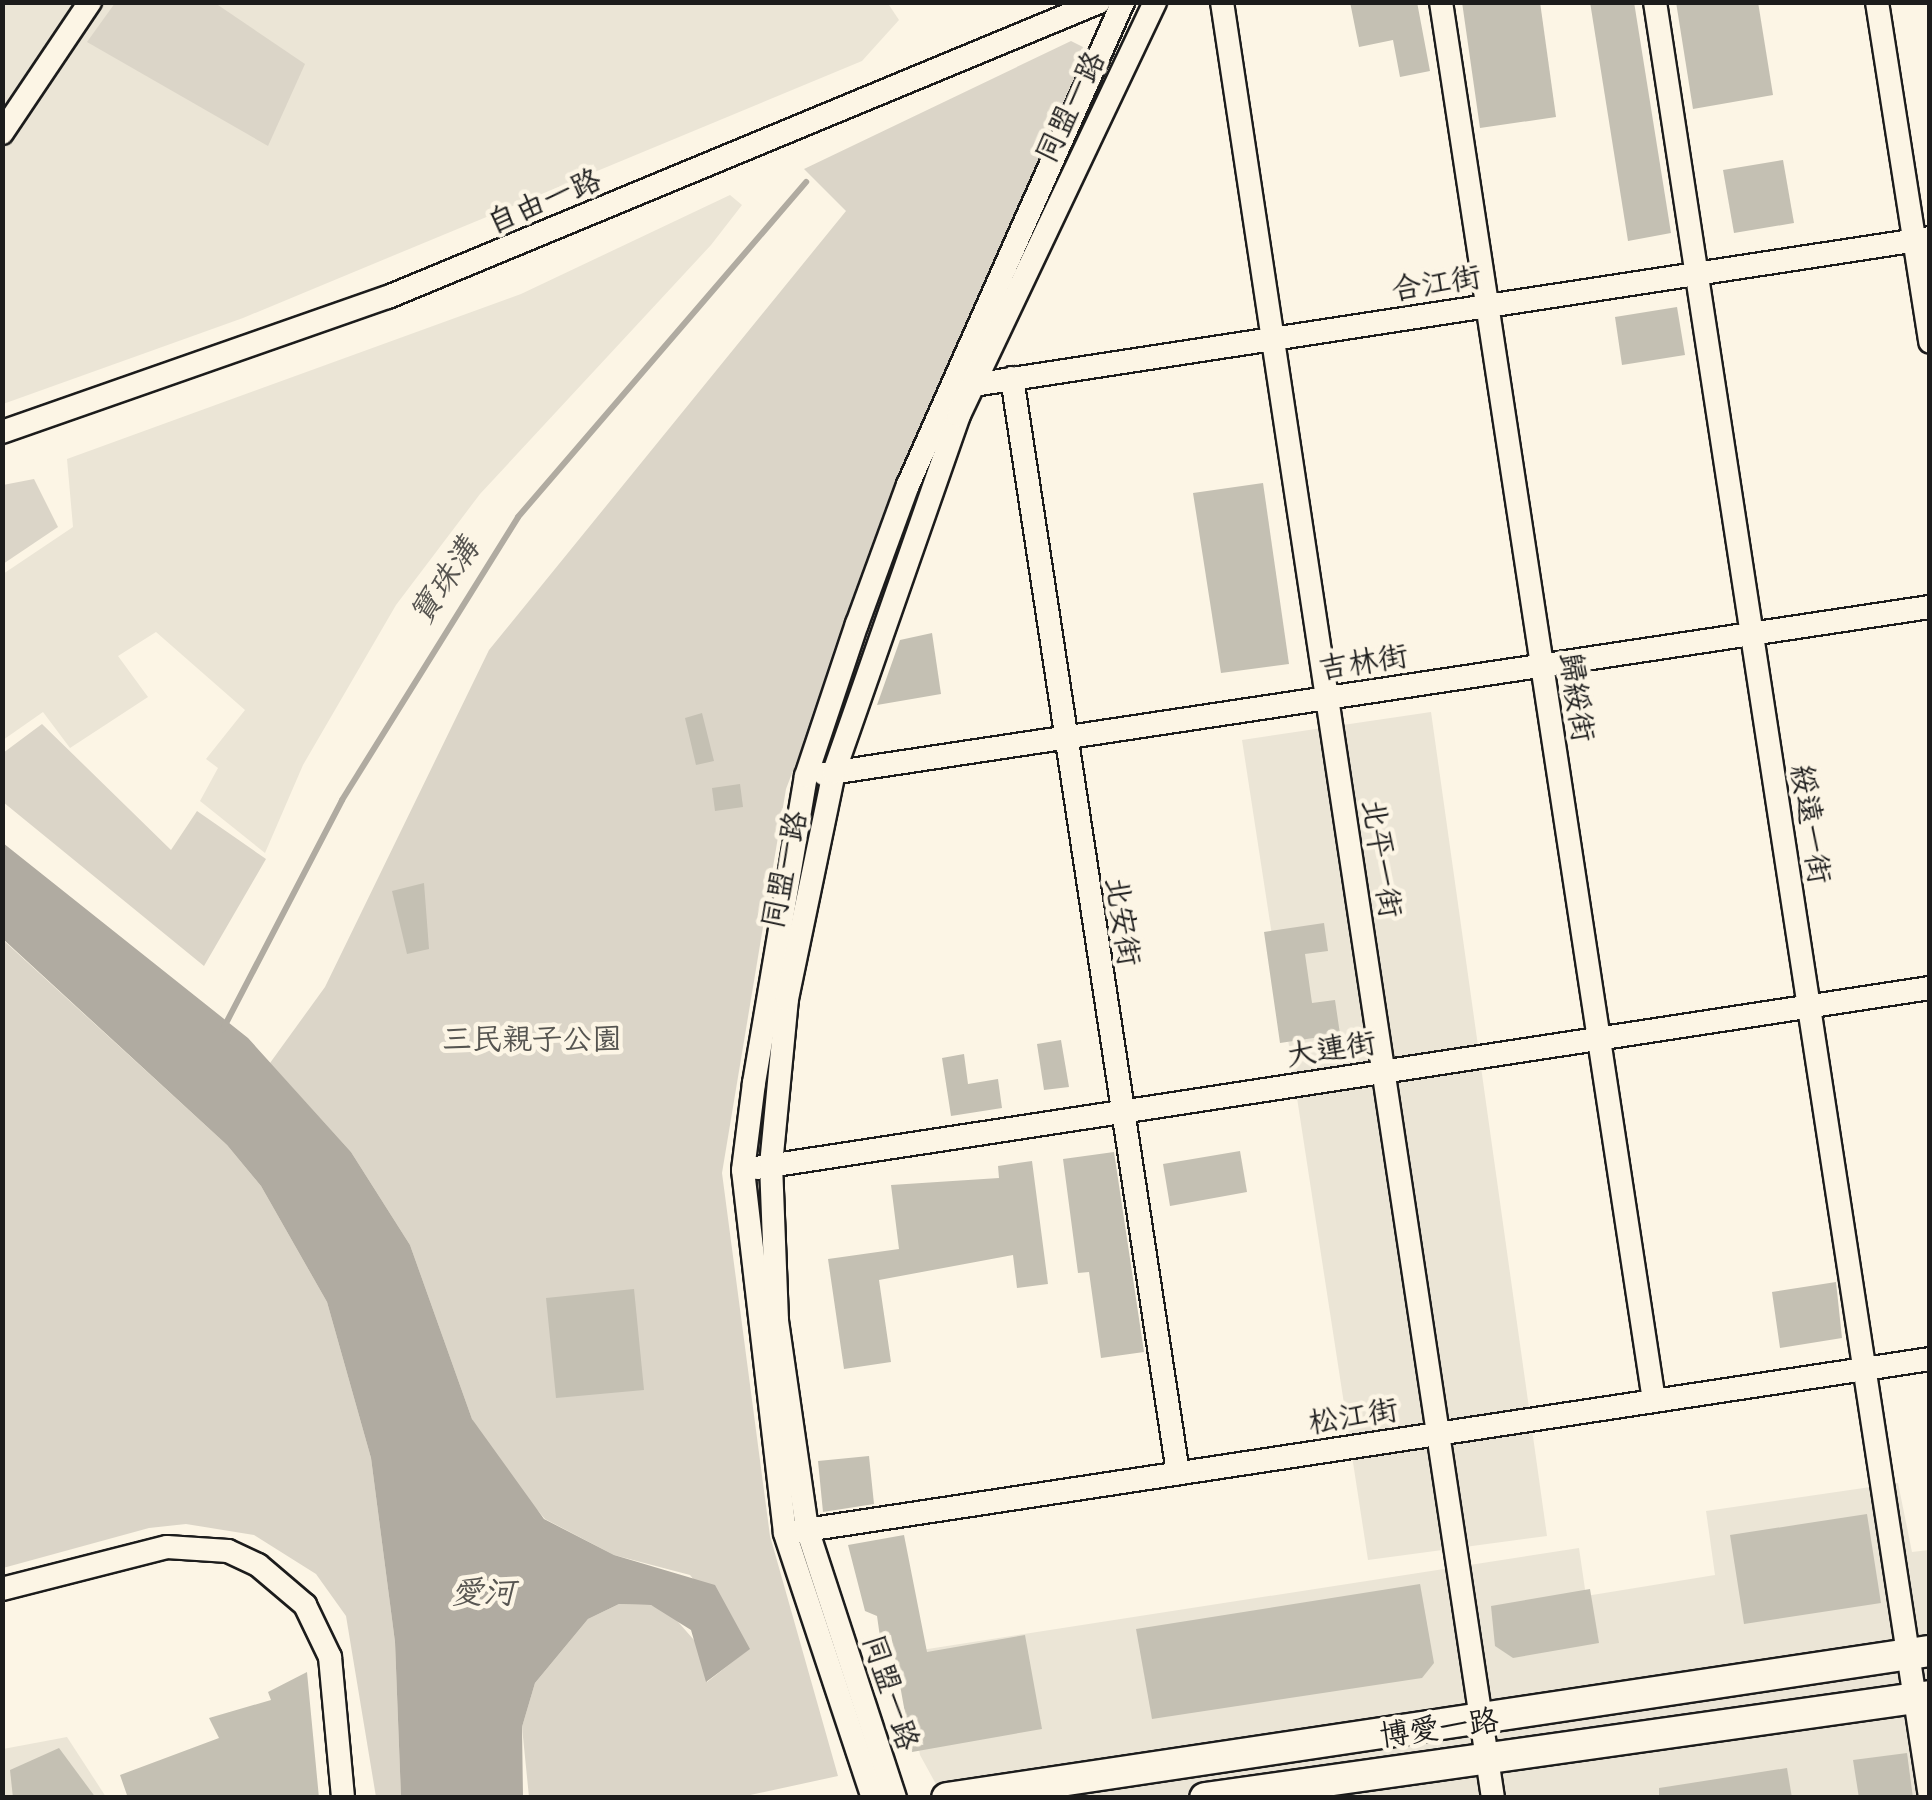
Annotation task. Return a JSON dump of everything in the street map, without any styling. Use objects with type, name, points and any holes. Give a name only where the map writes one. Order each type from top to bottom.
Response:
[{"type":"main road","name":"博愛一路","points":[[947,1798],[1482,1723],[1919,1653]]},
{"type":"main road","name":"博愛一路","points":[[1205,1798],[1922,1697]]},
{"type":"street","points":[[2,133],[90,2]]},
{"type":"street","name":"自由一路","points":[[5,429],[388,297],[1099,2]]},
{"type":"street","name":"同盟一路","points":[[895,1798],[796,1531],[778,1320],[771,1165],[787,999],[834,772],[962,386],[1123,2]]},
{"type":"street","name":"同盟一路","points":[[872,1798],[796,1531],[742,1170],[806,776],[908,484],[962,386],[1155,2]]},
{"type":"street","name":"北平一街","points":[[1222,2],[1276,338],[1493,1798]]},
{"type":"street","name":"歸綏街","points":[[1440,2],[1654,1401]]},
{"type":"street","name":"綏遠一街","points":[[1654,2],[1865,1369],[1919,1653],[1930,1796]]},
{"type":"street","points":[[1876,2],[1922,239],[1930,342]]},
{"type":"street","name":"合江街","points":[[962,386],[1922,239]]},
{"type":"street","name":"北安街","points":[[1012,378],[1178,1473]]},
{"type":"street","name":"吉林街","points":[[806,776],[1930,607]]},
{"type":"street","name":"大連街","points":[[742,1170],[1930,988]]},
{"type":"street","name":"松江街","points":[[796,1531],[1930,1359]]},
{"type":"street","points":[[2,1590],[167,1547],[228,1551],[258,1565],[305,1605],[330,1657],[343,1798]]},
{"type":"shaded area","points":[[887,2],[899,20],[862,61],[243,318],[3,404],[3,3]]},
{"type":"shaded area","points":[[730,195],[742,205],[711,245],[480,494],[396,605],[303,765],[265,853],[200,801],[218,768],[206,759],[245,710],[156,632],[118,656],[148,697],[70,748],[43,712],[3,740],[3,574],[73,527],[67,459],[521,294]]},
{"type":"shaded area","points":[[1431,712],[1547,1536],[1368,1560],[1242,740]]},
{"type":"shaded area","points":[[1898,1483],[1912,1552],[1929,1550],[1929,1797],[943,1797],[920,1755],[902,1653],[1579,1548],[1586,1596],[1715,1575],[1706,1511]]},
{"type":"shaded area","points":[[67,1737],[106,1797],[3,1798],[3,1749]]},
{"type":"green space","points":[[115,3],[215,3],[305,64],[268,146],[87,42]]},
{"type":"green space","name":"三民親子公園","points":[[1071,41],[1089,50],[944,377],[786,789],[722,1173],[770,1536],[838,1776],[741,1797],[529,1797],[522,1727],[535,1683],[588,1619],[619,1604],[651,1605],[672,1615],[701,1648],[707,1682],[749,1649],[690,1575],[614,1555],[545,1519],[496,1462],[472,1419],[410,1245],[351,1152],[270,1063],[325,987],[489,650],[846,211],[804,169]]},
{"type":"green space","points":[[34,479],[58,527],[3,564],[3,485]]},
{"type":"green space","points":[[42,724],[171,850],[197,811],[266,859],[204,966],[3,802],[3,753]]},
{"type":"green space","points":[[2,939],[227,1145],[261,1186],[327,1302],[371,1458],[395,1642],[401,1797],[376,1797],[346,1616],[316,1574],[254,1535],[186,1524],[149,1528],[3,1568]]},
{"type":"water","name":"愛河","points":[[3,843],[248,1038],[351,1152],[410,1245],[472,1419],[544,1519],[614,1555],[715,1585],[750,1649],[706,1682],[691,1630],[651,1605],[619,1604],[588,1619],[535,1683],[522,1727],[523,1797],[401,1797],[395,1642],[371,1458],[327,1302],[261,1186],[227,1145],[3,939]]},
{"type":"building","points":[[1350,2],[1417,2],[1430,71],[1400,77],[1393,40],[1359,47]]},
{"type":"building","points":[[1462,2],[1540,2],[1556,117],[1480,128]]},
{"type":"building","points":[[1590,2],[1634,2],[1671,233],[1628,241]]},
{"type":"building","points":[[1676,2],[1758,2],[1773,95],[1693,109]]},
{"type":"building","points":[[1783,160],[1794,223],[1734,233],[1723,170]]},
{"type":"building","points":[[1677,307],[1685,355],[1622,365],[1615,317]]},
{"type":"building","points":[[1263,483],[1289,664],[1221,673],[1193,493]]},
{"type":"building","points":[[932,633],[941,694],[877,705],[900,640]]},
{"type":"building","points":[[702,713],[714,761],[696,765],[685,718]]},
{"type":"building","points":[[740,784],[743,807],[715,811],[712,788]]},
{"type":"building","points":[[424,883],[429,949],[407,954],[392,891]]},
{"type":"building","points":[[1324,923],[1328,951],[1305,954],[1312,1003],[1335,1000],[1340,1034],[1280,1043],[1264,932]]},
{"type":"building","points":[[1061,1040],[1069,1087],[1044,1090],[1037,1044]]},
{"type":"building","points":[[964,1054],[968,1084],[998,1079],[1002,1108],[951,1116],[942,1058]]},
{"type":"building","points":[[1240,1151],[1247,1192],[1170,1206],[1163,1164]]},
{"type":"building","points":[[1114,1152],[1144,1352],[1101,1358],[1089,1272],[1078,1273],[1063,1159]]},
{"type":"building","points":[[1032,1161],[1048,1284],[1017,1288],[1013,1255],[879,1280],[891,1362],[844,1369],[828,1259],[899,1249],[891,1185],[999,1178],[998,1166]]},
{"type":"building","points":[[1836,1282],[1842,1338],[1780,1348],[1772,1292]]},
{"type":"building","points":[[634,1289],[644,1390],[556,1398],[546,1298]]},
{"type":"building","points":[[869,1456],[874,1504],[823,1512],[818,1461]]},
{"type":"building","points":[[1867,1514],[1881,1603],[1744,1624],[1730,1535]]},
{"type":"building","points":[[904,1535],[927,1652],[1025,1635],[1042,1729],[912,1752],[891,1635],[880,1637],[877,1616],[865,1611],[848,1545]]},
{"type":"building","points":[[1420,1584],[1434,1663],[1422,1678],[1152,1719],[1136,1629]]},
{"type":"building","points":[[1590,1589],[1599,1643],[1513,1658],[1495,1646],[1491,1606]]},
{"type":"building","points":[[307,1672],[319,1798],[128,1798],[120,1775],[219,1738],[209,1718],[271,1700],[268,1692]]},
{"type":"building","points":[[59,1748],[96,1798],[13,1798],[10,1770]]},
{"type":"building","points":[[1907,1753],[1913,1798],[1859,1798],[1853,1760]]},
{"type":"building","points":[[1787,1768],[1792,1798],[1659,1798],[1659,1788]]},
{"type":"waterway","name":"寶珠溝","points":[[223,1029],[342,800],[518,517],[806,182]]}]
